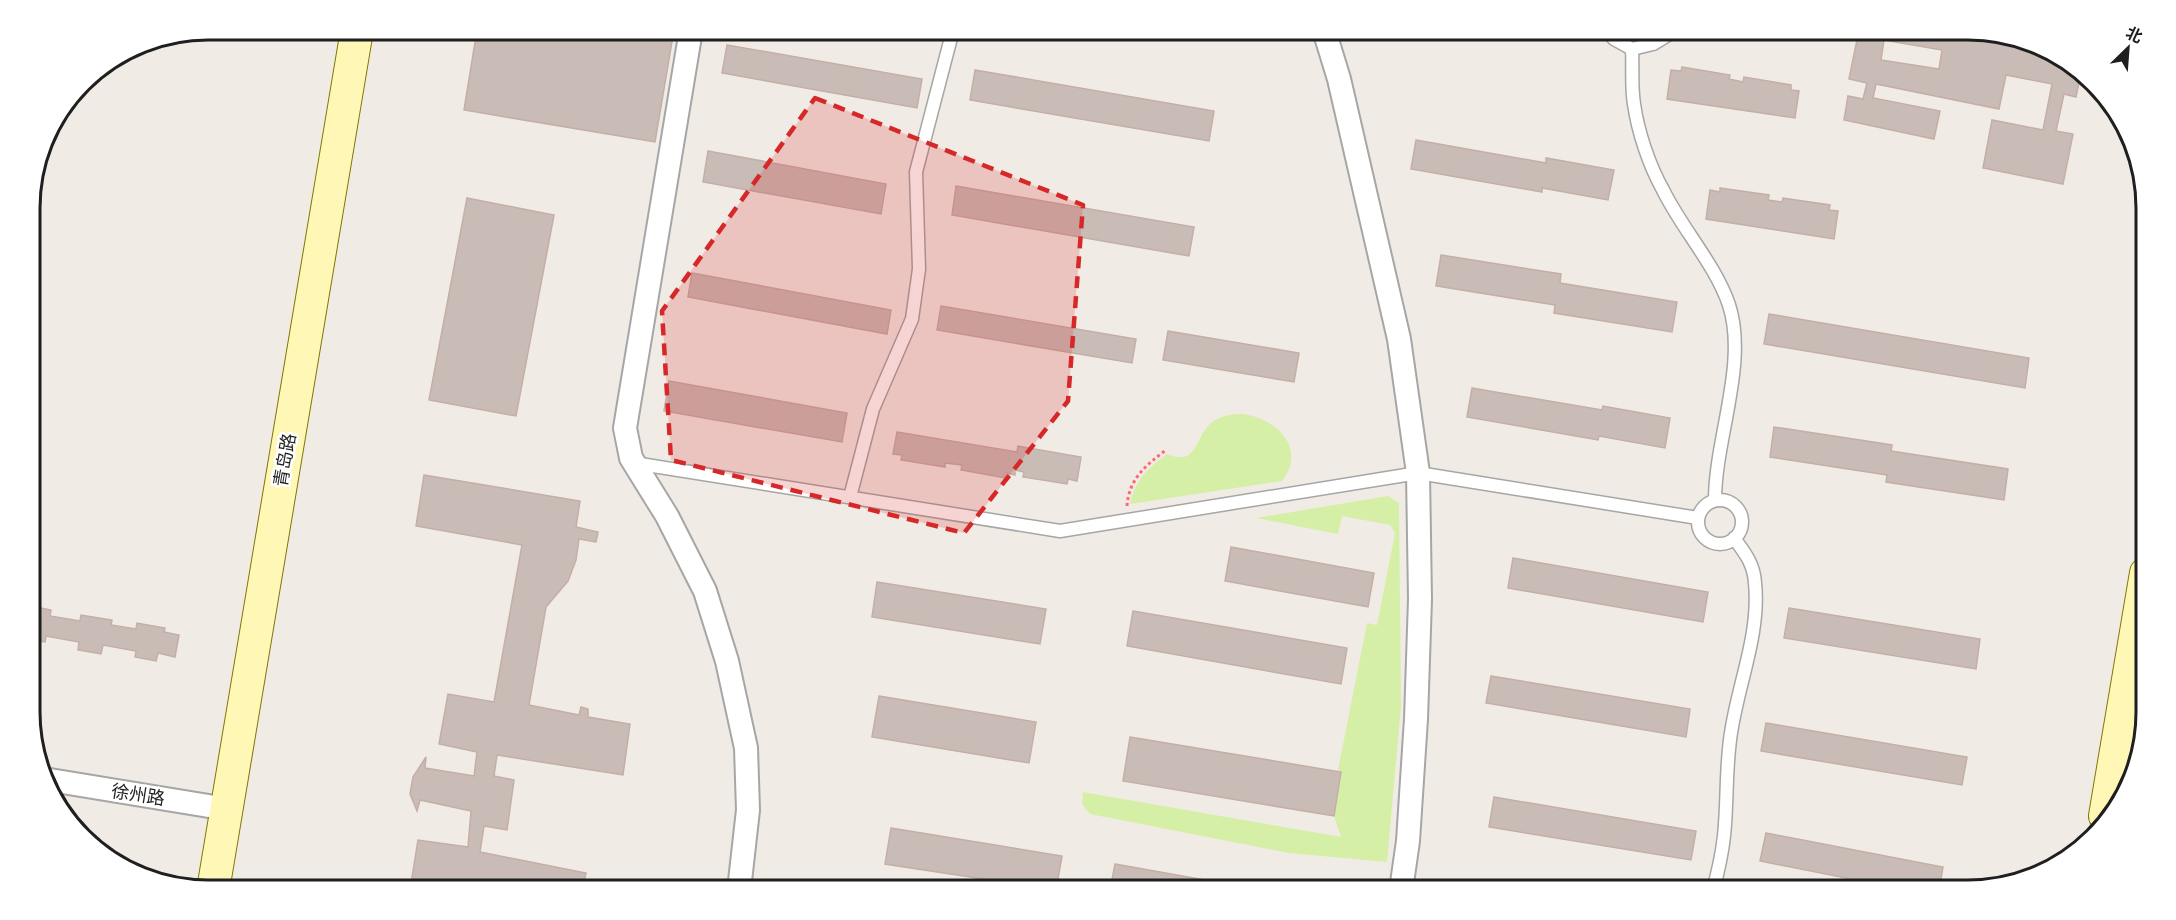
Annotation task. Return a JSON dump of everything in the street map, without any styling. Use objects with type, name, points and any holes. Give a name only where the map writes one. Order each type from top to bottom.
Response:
[{"type":"street","points":[[1327,40],[1345,102],[1399,339],[1418,473],[1420,599],[1416,708],[1408,841],[1403,879]]},
{"type":"street","name":"青岛路","points":[[215,880],[355,41]]},
{"type":"street","points":[[689,41],[625,428],[634,463],[667,516],[705,591],[727,661],[746,748],[748,810],[740,880]]},
{"type":"street","points":[[2107,805],[2136,632]]},
{"type":"street","name":"徐州路","points":[[55,781],[227,809]]},
{"type":"lane","points":[[1620,40],[1632,49],[1659,40]]},
{"type":"lane","points":[[850,497],[873,409],[912,319],[919,269],[916,172],[950,41]]},
{"type":"lane","points":[[1632,49],[1634,104],[1646,148],[1663,191],[1697,245],[1728,305],[1735,339],[1715,470],[1715,500]]},
{"type":"lane","points":[[634,463],[1060,531],[1418,473],[1698,518]]},
{"type":"lane","points":[[1715,500],[1732,503],[1738,509],[1742,526],[1734,538],[1725,544],[1708,541],[1701,535],[1698,518],[1707,504],[1715,500]]},
{"type":"lane","points":[[1715,879],[1724,836],[1727,769],[1732,727],[1749,654],[1755,615],[1755,583],[1751,561],[1734,538]]},
{"type":"path","points":[[1128,520],[1126,504],[1131,483],[1142,468],[1166,450]]},
{"type":"highlighted area","points":[[815,98],[1083,205],[1068,401],[964,533],[671,460],[662,311]]},
{"type":"green space","points":[[1243,414],[1255,417],[1276,428],[1290,446],[1289,469],[1282,481],[1130,504],[1139,481],[1160,459],[1167,454],[1185,457],[1194,449],[1211,423],[1226,416]]},
{"type":"green space","points":[[1388,496],[1399,503],[1401,707],[1387,862],[1289,853],[1090,814],[1082,804],[1083,792],[1341,837],[1334,816],[1341,773],[1338,770],[1367,623],[1377,625],[1395,533],[1390,525],[1342,516],[1338,534],[1256,518]]},
{"type":"building","points":[[1857,40],[1884,40],[1881,60],[1939,69],[1942,50],[1884,40],[1979,41],[2011,46],[2052,63],[2079,83],[2076,97],[2064,94],[2056,131],[2073,134],[2063,184],[1983,168],[1992,120],[2043,130],[2052,84],[2006,75],[1999,109],[1876,84],[1873,98],[1940,111],[1934,139],[1844,120],[1848,96],[1863,99],[1867,83],[1849,79]]},
{"type":"building","points":[[475,41],[672,41],[655,142],[464,110]]},
{"type":"building","points":[[727,45],[922,79],[917,108],[722,73]]},
{"type":"building","points":[[1682,67],[1730,75],[1729,79],[1743,82],[1744,77],[1791,85],[1791,90],[1799,91],[1795,118],[1667,99],[1671,70],[1681,71]]},
{"type":"building","points":[[975,70],[1214,111],[1209,141],[970,100]]},
{"type":"building","points":[[1416,140],[1546,163],[1546,158],[1614,170],[1608,200],[1542,188],[1542,192],[1411,169]]},
{"type":"building","points":[[708,151],[886,184],[881,214],[703,182]]},
{"type":"building","points":[[956,186],[1194,227],[1189,256],[952,215]]},
{"type":"building","points":[[1720,188],[1769,195],[1768,200],[1782,202],[1783,198],[1830,205],[1829,210],[1838,211],[1834,239],[1706,219],[1710,190],[1720,192]]},
{"type":"building","points":[[467,198],[554,215],[516,416],[429,400]]},
{"type":"building","points":[[1441,255],[1561,274],[1560,283],[1677,302],[1672,332],[1554,313],[1555,305],[1436,286]]},
{"type":"building","points":[[692,273],[891,310],[887,334],[688,297]]},
{"type":"building","points":[[941,306],[1136,339],[1132,363],[937,330]]},
{"type":"building","points":[[1769,314],[2029,358],[2025,388],[1764,344]]},
{"type":"building","points":[[1168,331],[1299,353],[1294,382],[1163,360]]},
{"type":"building","points":[[669,381],[847,413],[842,442],[664,411]]},
{"type":"building","points":[[1472,388],[1602,410],[1603,406],[1670,418],[1665,448],[1599,436],[1598,440],[1467,417]]},
{"type":"building","points":[[1774,427],[1892,445],[1891,451],[2008,469],[2004,500],[1886,482],[1887,475],[1770,457]]},
{"type":"building","points":[[897,432],[1017,452],[1018,446],[1081,457],[1077,481],[1068,479],[1067,484],[1023,477],[1024,472],[1015,470],[1015,475],[1006,473],[1005,478],[961,470],[962,465],[945,463],[945,467],[901,460],[902,455],[893,454]]},
{"type":"building","points":[[424,475],[580,501],[576,527],[598,532],[596,542],[579,539],[576,560],[568,581],[546,607],[529,705],[579,715],[581,707],[588,709],[588,717],[630,724],[623,775],[497,755],[494,776],[514,780],[507,830],[484,826],[480,852],[586,873],[584,880],[412,880],[418,840],[468,847],[471,811],[420,800],[417,811],[410,794],[413,777],[426,757],[425,768],[474,776],[477,752],[439,744],[448,694],[494,702],[522,545],[416,526]]},
{"type":"building","points":[[1231,547],[1374,573],[1368,607],[1225,581]]},
{"type":"building","points":[[1513,558],[1708,592],[1703,622],[1508,588]]},
{"type":"building","points":[[877,582],[1046,609],[1040,644],[872,617]]},
{"type":"building","points":[[40,608],[51,610],[50,616],[80,621],[81,615],[112,620],[111,625],[136,629],[137,623],[165,628],[164,632],[179,635],[175,657],[158,653],[156,661],[135,657],[136,651],[103,645],[101,654],[78,650],[79,642],[46,636],[45,642],[40,641]]},
{"type":"building","points":[[1789,608],[1980,639],[1976,669],[1784,638]]},
{"type":"building","points":[[1133,611],[1347,648],[1341,684],[1127,646]]},
{"type":"building","points":[[1491,676],[1690,709],[1686,737],[1486,703]]},
{"type":"building","points":[[879,696],[1036,722],[1029,763],[872,737]]},
{"type":"building","points":[[1766,723],[1967,757],[1962,785],[1761,751]]},
{"type":"building","points":[[1130,737],[1341,772],[1334,816],[1123,781]]},
{"type":"building","points":[[1494,797],[1696,831],[1691,860],[1489,827]]},
{"type":"building","points":[[891,828],[1062,856],[1058,880],[987,880],[885,864]]},
{"type":"building","points":[[1766,833],[1943,867],[1941,879],[1851,879],[1760,861]]},
{"type":"building","points":[[1115,864],[1202,879],[1112,879]]}]
